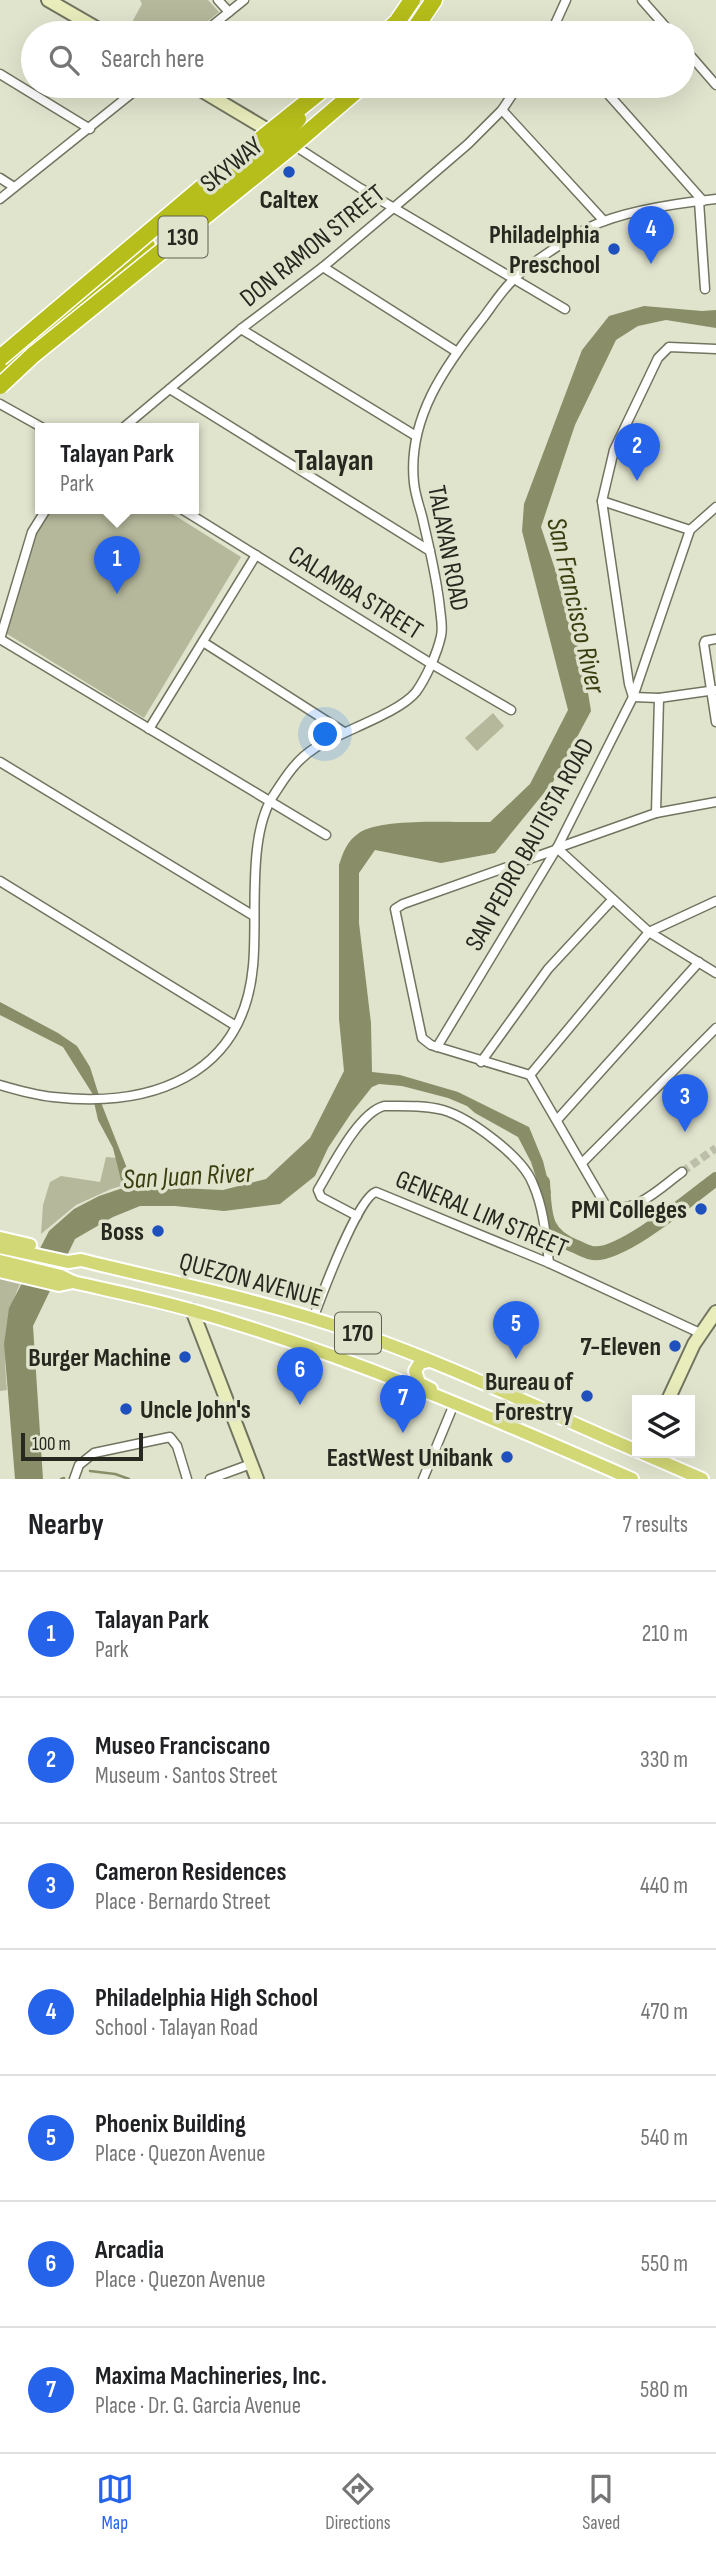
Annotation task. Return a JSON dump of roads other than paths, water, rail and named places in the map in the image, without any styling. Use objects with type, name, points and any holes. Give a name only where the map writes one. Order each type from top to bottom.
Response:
[{"type":"highway","points":[[398,21],[412,0]]},
{"type":"highway","points":[[421,21],[435,0]]},
{"type":"highway","name":"SKYWAY","points":[[0,356],[311,98]]},
{"type":"highway","points":[[0,369],[276,143],[315,98]]},
{"type":"highway","name":"SKYWAY","points":[[0,387],[33,355],[349,98]]},
{"type":"main road","points":[[48,0],[84,21]]},
{"type":"main road","points":[[214,98],[292,144]]},
{"type":"main road","name":"130","points":[[0,356],[167,212],[272,133],[312,98]]},
{"type":"main road","name":"130","points":[[0,387],[348,98]]},
{"type":"main road","points":[[0,1238],[31,1250]]},
{"type":"main road","points":[[0,1247],[31,1250]]},
{"type":"main road","name":"QUEZON AVENUE","points":[[31,1250],[193,1286],[313,1319],[429,1361],[632,1449]]},
{"type":"main road","points":[[0,1261],[23,1271]]},
{"type":"main road","points":[[0,1271],[23,1271]]},
{"type":"main road","name":"QUEZON AVENUE","points":[[23,1271],[192,1310],[306,1347],[393,1378],[632,1479]]},
{"type":"main road","points":[[192,1310],[257,1479]]},
{"type":"main road","points":[[670,1395],[694,1344],[714,1318]]},
{"type":"main road","points":[[678,1395],[700,1346],[702,1334]]},
{"type":"main road","points":[[429,1361],[416,1366],[415,1376],[419,1383],[460,1407]]},
{"type":"main road","points":[[655,1458],[702,1479]]},
{"type":"street","points":[[218,0],[229,12]]},
{"type":"street","points":[[218,21],[244,0]]},
{"type":"street","points":[[558,21],[566,0]]},
{"type":"street","points":[[642,0],[660,21]]},
{"type":"street","points":[[695,61],[716,85]]},
{"type":"street","points":[[0,74],[21,87]]},
{"type":"street","points":[[39,98],[90,129]]},
{"type":"street","points":[[0,199],[127,98]]},
{"type":"street","name":"DON RAMON STREET","points":[[129,423],[242,329],[323,267],[468,144],[502,110],[510,98]]},
{"type":"street","points":[[611,98],[701,201],[705,289]]},
{"type":"street","points":[[502,110],[604,221]]},
{"type":"street","points":[[292,144],[565,309]]},
{"type":"street","points":[[0,178],[14,187]]},
{"type":"street","name":"TALAYAN ROAD","points":[[0,1085],[49,1097],[102,1098],[174,1085],[197,1072],[213,1058],[236,1026],[249,990],[253,967],[258,838],[269,802],[293,766],[312,749],[408,699],[417,689],[430,663],[442,627],[439,596],[414,482],[416,436],[432,390],[457,352],[514,279],[575,235],[604,221],[658,208],[716,199]]},
{"type":"street","points":[[323,267],[457,352]]},
{"type":"street","points":[[242,329],[416,436]]},
{"type":"street","points":[[713,691],[659,698],[633,698],[602,501],[614,450],[652,368],[669,346],[716,349]]},
{"type":"street","points":[[170,389],[430,551]]},
{"type":"street","points":[[0,404],[35,423]]},
{"type":"street","points":[[602,501],[690,530]]},
{"type":"street","name":"SAN PEDRO BAUTISTA ROAD","points":[[437,1047],[556,849],[633,698],[690,530],[716,507]]},
{"type":"street","points":[[43,514],[32,532],[0,639],[326,835]]},
{"type":"street","name":"CALAMBA STREET","points":[[190,514],[511,710]]},
{"type":"street","points":[[149,729],[256,555]]},
{"type":"street","points":[[716,639],[705,641],[704,644],[716,722]]},
{"type":"street","points":[[203,642],[344,732]]},
{"type":"street","points":[[656,813],[659,698]]},
{"type":"street","points":[[0,762],[254,916]]},
{"type":"street","points":[[682,1172],[633,1206],[615,1208],[603,1203],[530,1075],[437,1047],[422,1038],[395,909],[656,813],[716,802]]},
{"type":"street","points":[[556,849],[649,932],[716,973]]},
{"type":"street","points":[[0,881],[236,1026]]},
{"type":"street","points":[[481,1062],[548,969],[612,900]]},
{"type":"street","points":[[530,1075],[649,932],[716,901]]},
{"type":"street","points":[[557,1120],[699,962]]},
{"type":"street","points":[[582,1163],[716,1028]]},
{"type":"street","points":[[356,1216],[321,1197],[318,1189],[360,1123],[377,1108],[384,1106],[440,1110],[474,1127],[515,1157],[528,1172],[542,1211],[549,1263]]},
{"type":"street","name":"GENERAL LIM STREET","points":[[313,1319],[356,1216],[368,1196],[382,1193],[549,1263],[702,1334]]},
{"type":"street","points":[[423,1479],[460,1407]]},
{"type":"street","points":[[74,1479],[79,1465],[94,1453],[170,1437],[177,1446],[187,1479]]},
{"type":"street","points":[[210,1479],[251,1464]]},
{"type":"waterway","points":[[543,1182],[546,1213],[552,1230],[566,1242],[592,1253],[604,1252],[637,1237],[716,1179]]},
{"type":"waterway","points":[[90,1471],[129,1479]]},
{"type":"tunnel","points":[[682,1172],[716,1148]]},
{"type":"place","name":"Caltex","points":[[289,172]]},
{"type":"place","name":"Philadelphia Preschool","points":[[614,249]]},
{"type":"place","name":"Philadelphia High School","points":[[651,264]]},
{"type":"place","name":"Museo Franciscano","points":[[637,481]]},
{"type":"place","name":"Talayan Park","points":[[117,594]]},
{"type":"place","name":"Cameron Residences","points":[[685,1132]]},
{"type":"place","name":"PMI Colleges","points":[[701,1209]]},
{"type":"place","name":"Boss","points":[[158,1231]]},
{"type":"place","name":"7-Eleven","points":[[675,1346]]},
{"type":"place","name":"Burger Machine","points":[[185,1357]]},
{"type":"place","name":"Phoenix Building","points":[[516,1359]]},
{"type":"place","name":"Bureau of Forestry","points":[[587,1396]]},
{"type":"place","name":"Arcadia","points":[[300,1405]]},
{"type":"place","name":"Uncle John's","points":[[126,1409]]},
{"type":"place","name":"Maxima Machineries, Inc.","points":[[403,1433]]},
{"type":"place","name":"EastWest Unibank","points":[[507,1457]]},
{"type":"district","name":"Talayan","points":[[334,460]]},
{"type":"water label","name":"San Francisco River","points":[[577,605]]},
{"type":"water label","name":"San Juan River","points":[[188,1175]]}]
